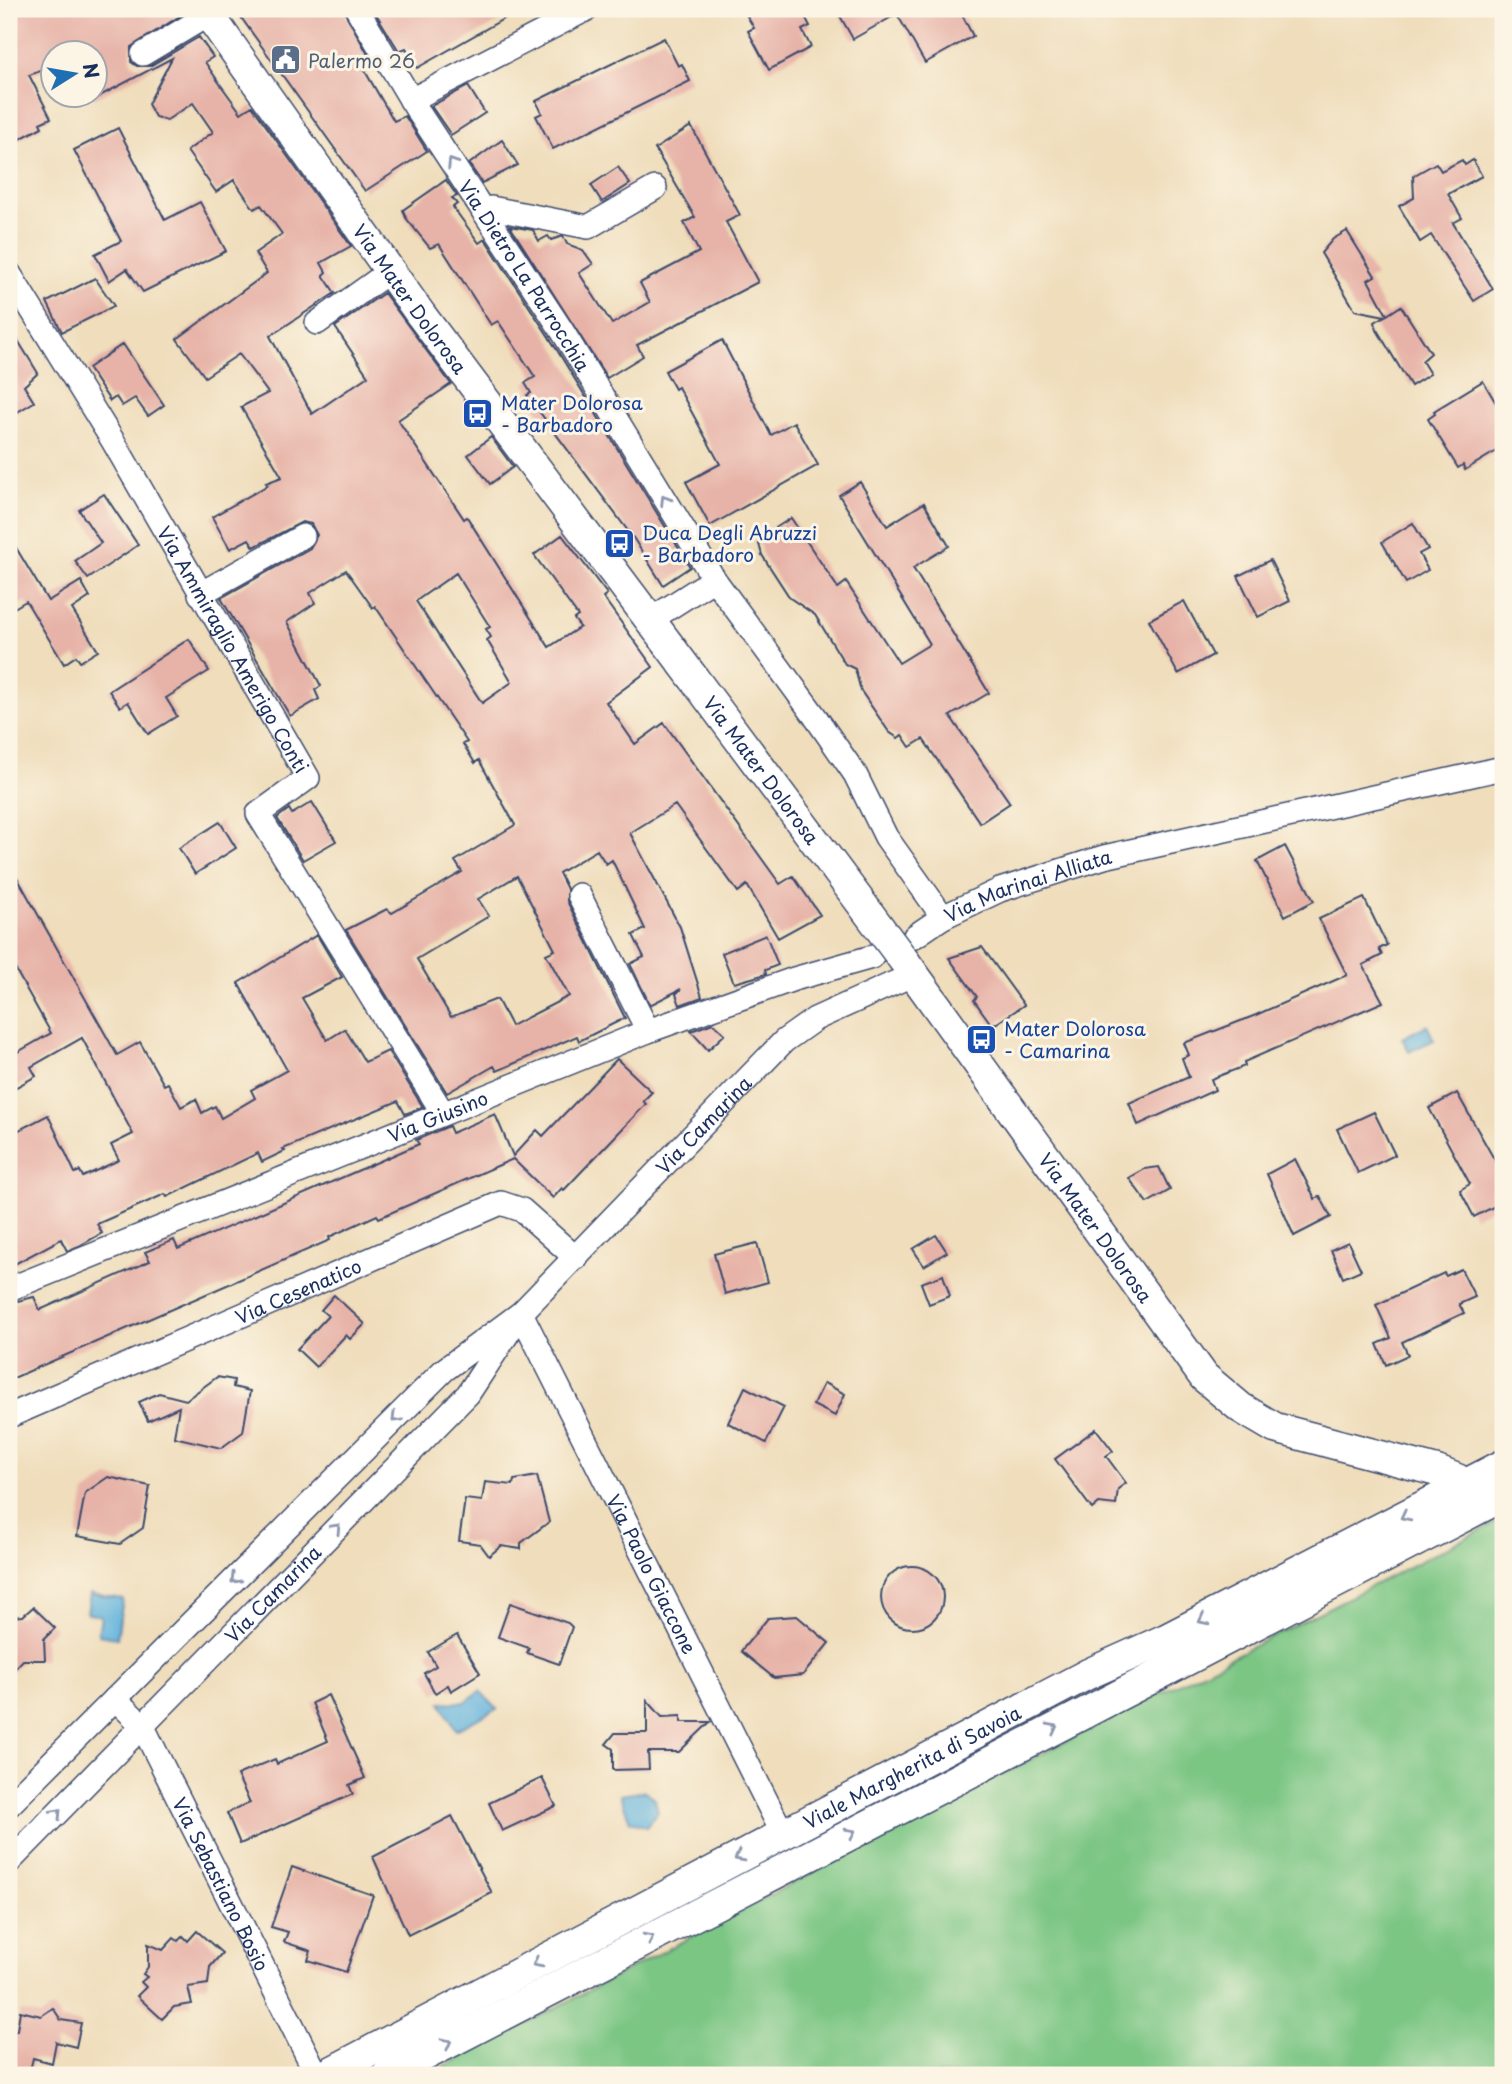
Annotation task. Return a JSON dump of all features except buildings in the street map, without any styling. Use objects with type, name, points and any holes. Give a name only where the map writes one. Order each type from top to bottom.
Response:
[{"type":"street","name":"Via Dietro La Parrocchia","points":[[357,9],[411,100],[561,330],[713,579]]},
{"type":"street","points":[[411,100],[587,9]]},
{"type":"street","points":[[143,54],[211,10]]},
{"type":"street","name":"Via Mater Dolorosa","points":[[211,10],[390,271],[692,676],[912,957],[1204,1377],[1241,1408],[1275,1428],[1437,1471],[1466,1484],[1488,1499],[1502,1496]]},
{"type":"street","points":[[483,211],[491,208],[587,227],[655,188]]},
{"type":"street","points":[[317,323],[390,271]]},
{"type":"street","name":"Via Ammiraglio Amerigo Conti","points":[[9,273],[113,441],[308,778],[258,814],[443,1113]]},
{"type":"street","points":[[201,594],[303,536]]},
{"type":"street","points":[[650,620],[713,579]]},
{"type":"street","name":"Via Marinai Alliata","points":[[713,579],[855,774],[886,837],[943,917],[1000,890],[1104,857],[1503,768]]},
{"type":"street","points":[[579,895],[648,1031]]},
{"type":"street","points":[[912,957],[943,917]]},
{"type":"street","name":"Via Giusino","points":[[9,1289],[648,1031],[794,979],[872,957]]},
{"type":"street","name":"Via Camarina","points":[[9,1805],[444,1370],[521,1313],[784,1041],[912,957]]},
{"type":"street","name":"Via Cesenatico","points":[[9,1416],[501,1203],[522,1210],[576,1258]]},
{"type":"street","name":"Via Camarina","points":[[9,1861],[468,1394],[521,1313]]},
{"type":"street","name":"Via Paolo Giaccone","points":[[521,1313],[783,1833]]},
{"type":"street","name":"Viale Margherita di Savoia","points":[[325,2075],[1088,1674],[1166,1639],[1503,1465]]},
{"type":"street","points":[[1466,1484],[1474,1502],[1468,1515]]},
{"type":"street","name":"Viale Margherita di Savoia","points":[[387,2075],[1502,1496]]},
{"type":"street","name":"Via Sebastiano Bosio","points":[[115,1699],[142,1725],[317,2075]]},
{"type":"green space","points":[[1503,1519],[1503,2075],[428,2075],[963,1794]]},
{"type":"water","points":[[1427,1025],[1434,1040],[1409,1052],[1402,1038]]},
{"type":"water","points":[[90,1594],[123,1599],[117,1638],[98,1635],[101,1616],[87,1613]]},
{"type":"water","points":[[480,1691],[497,1709],[456,1730],[441,1703],[465,1702]]},
{"type":"water","points":[[646,1791],[655,1799],[658,1812],[646,1827],[630,1821],[620,1795]]},
{"type":"place","name":"Palermo 26","points":[[285,60]]},
{"type":"place","name":"Mater Dolorosa - Barbadoro","points":[[478,413]]},
{"type":"place","name":"Duca Degli Abruzzi - Barbadoro","points":[[619,543]]},
{"type":"place","name":"Mater Dolorosa - Camarina","points":[[981,1039]]}]
